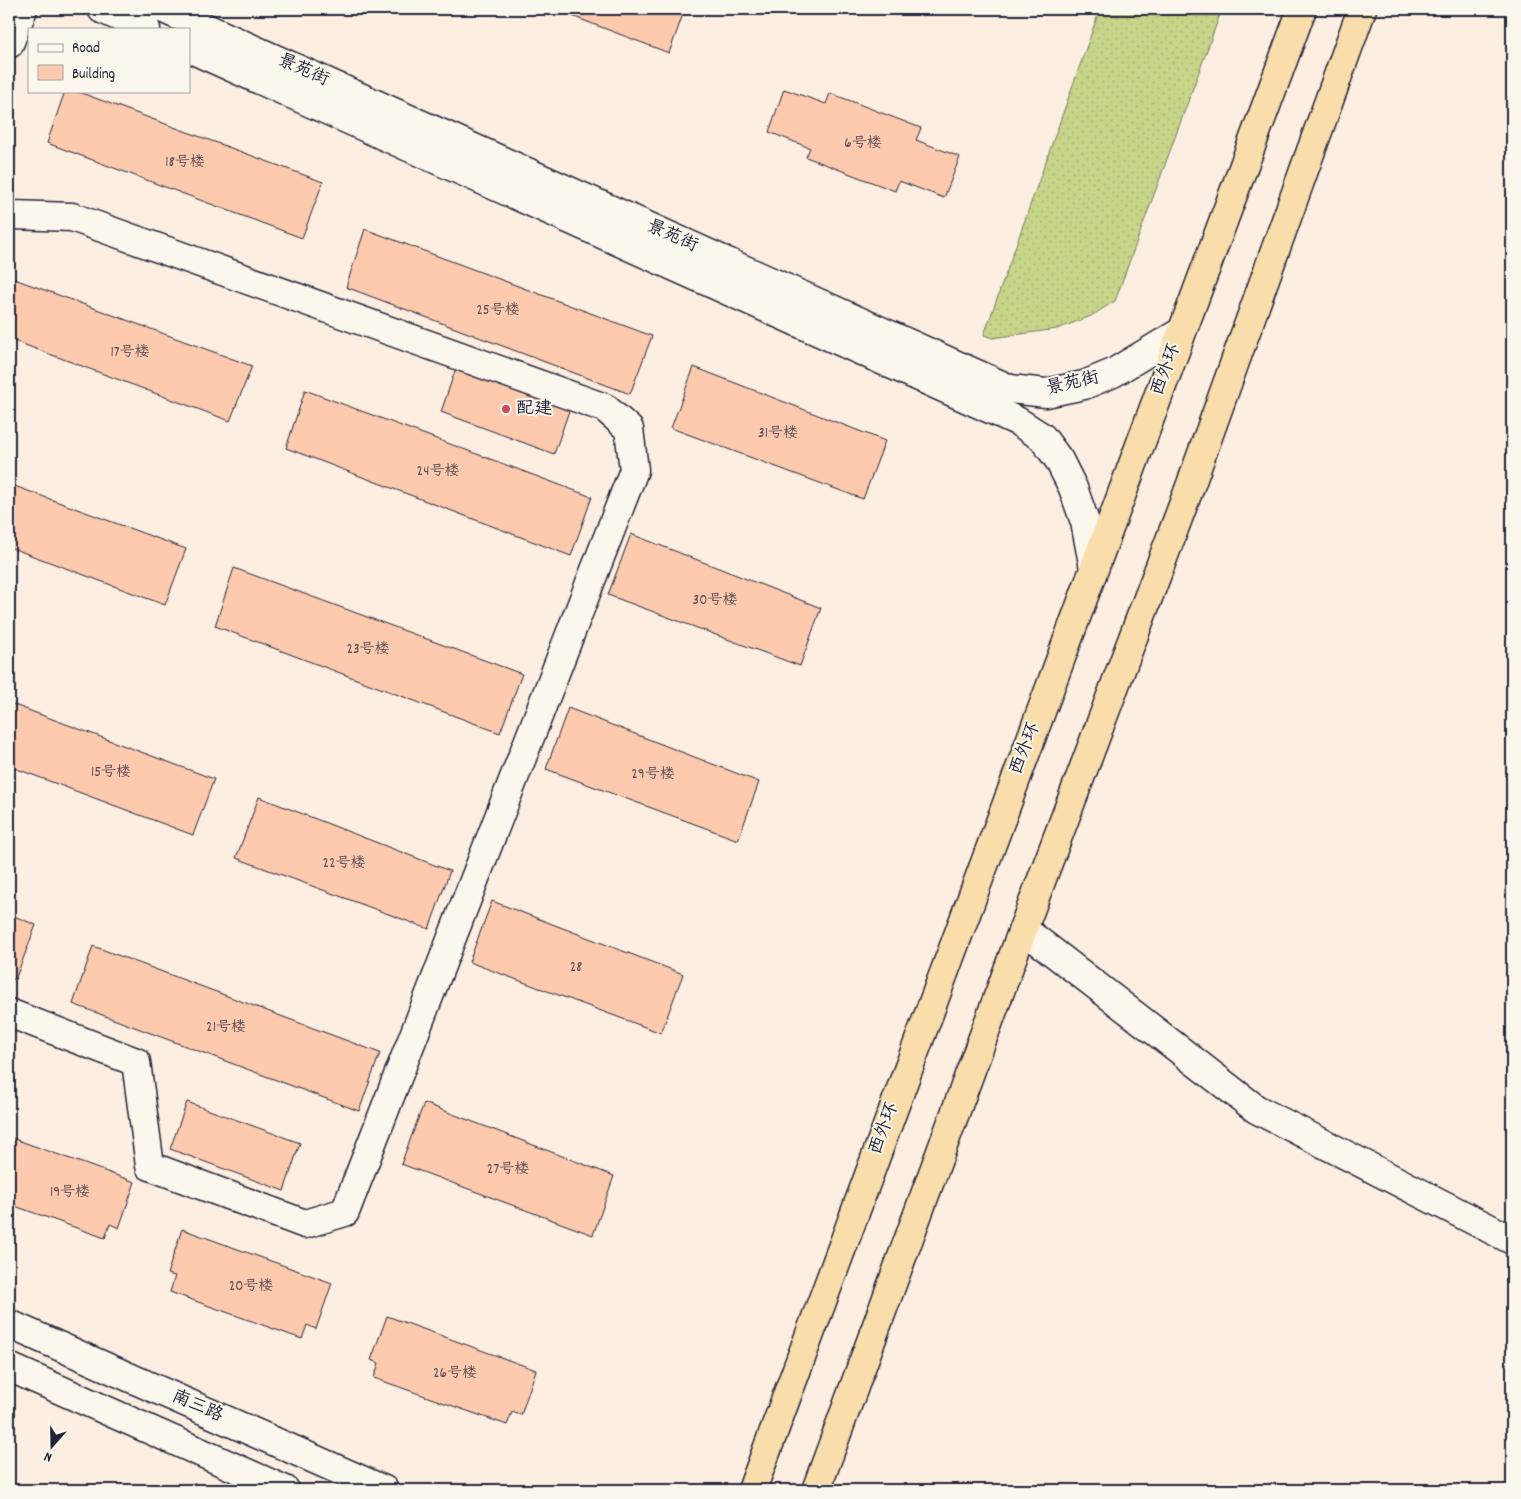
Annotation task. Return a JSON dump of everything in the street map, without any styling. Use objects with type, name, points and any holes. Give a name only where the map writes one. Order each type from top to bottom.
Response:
[{"type":"highway","name":"西外环","points":[[752,1490],[1302,9]]},
{"type":"highway","points":[[816,1490],[1023,929],[1191,484],[1362,9]]},
{"type":"street","points":[[9,44],[23,9]]},
{"type":"street","points":[[102,9],[144,28]]},
{"type":"street","name":"景苑街","points":[[164,9],[1010,389],[1046,393],[1084,385],[1113,373],[1181,332]]},
{"type":"street","name":"景苑街","points":[[190,48],[1017,421],[1042,437],[1059,460],[1073,488],[1085,522],[1094,568]]},
{"type":"street","points":[[9,213],[13,215],[72,217],[605,408],[629,429],[634,470],[345,1212],[305,1224],[150,1166],[136,1062],[9,1013]]},
{"type":"street","points":[[1023,929],[1256,1109],[1512,1240]]},
{"type":"street","name":"南三路","points":[[9,1324],[384,1490]]},
{"type":"street","points":[[9,1367],[285,1490]]},
{"type":"green space","points":[[1100,9],[1222,9],[1115,301],[1091,316],[1057,329],[992,338],[984,335]]},
{"type":"building","points":[[575,9],[685,9],[669,53],[572,16]]},
{"type":"building","points":[[784,89],[826,104],[830,93],[921,128],[916,140],[960,157],[944,198],[899,181],[895,191],[806,157],[810,148],[769,132]]},
{"type":"building","points":[[65,92],[79,92],[323,182],[302,238],[47,143]]},
{"type":"building","points":[[365,229],[652,336],[630,394],[346,287]]},
{"type":"building","points":[[9,277],[252,366],[230,421],[9,339]]},
{"type":"building","name":"配建","points":[[457,365],[571,405],[554,454],[441,412]]},
{"type":"building","points":[[694,367],[885,441],[863,499],[671,428]]},
{"type":"building","points":[[305,390],[592,497],[571,556],[286,448]]},
{"type":"building","points":[[9,484],[186,549],[165,605],[9,547]]},
{"type":"building","points":[[631,534],[821,608],[800,666],[608,595]]},
{"type":"building","points":[[234,568],[522,674],[500,733],[215,626]]},
{"type":"building","points":[[9,703],[214,779],[193,835],[9,766]]},
{"type":"building","points":[[568,708],[759,782],[738,840],[546,769]]},
{"type":"building","points":[[259,797],[450,871],[429,929],[236,858]]},
{"type":"building","points":[[492,901],[683,974],[661,1033],[469,962]]},
{"type":"building","points":[[9,914],[36,925],[15,980],[9,977]]},
{"type":"building","points":[[93,946],[380,1053],[359,1111],[73,1004]]},
{"type":"building","points":[[187,1102],[300,1143],[284,1191],[170,1149]]},
{"type":"building","points":[[424,1103],[614,1176],[593,1235],[401,1164]]},
{"type":"building","points":[[9,1137],[135,1182],[119,1228],[110,1224],[105,1238],[9,1204]]},
{"type":"building","points":[[182,1229],[332,1283],[316,1329],[307,1325],[302,1339],[170,1292],[175,1276],[167,1274]]},
{"type":"building","points":[[387,1316],[536,1370],[521,1415],[512,1412],[507,1425],[374,1378],[379,1363],[371,1360]]},
{"type":"place","name":"配建","points":[[506,409]]}]
